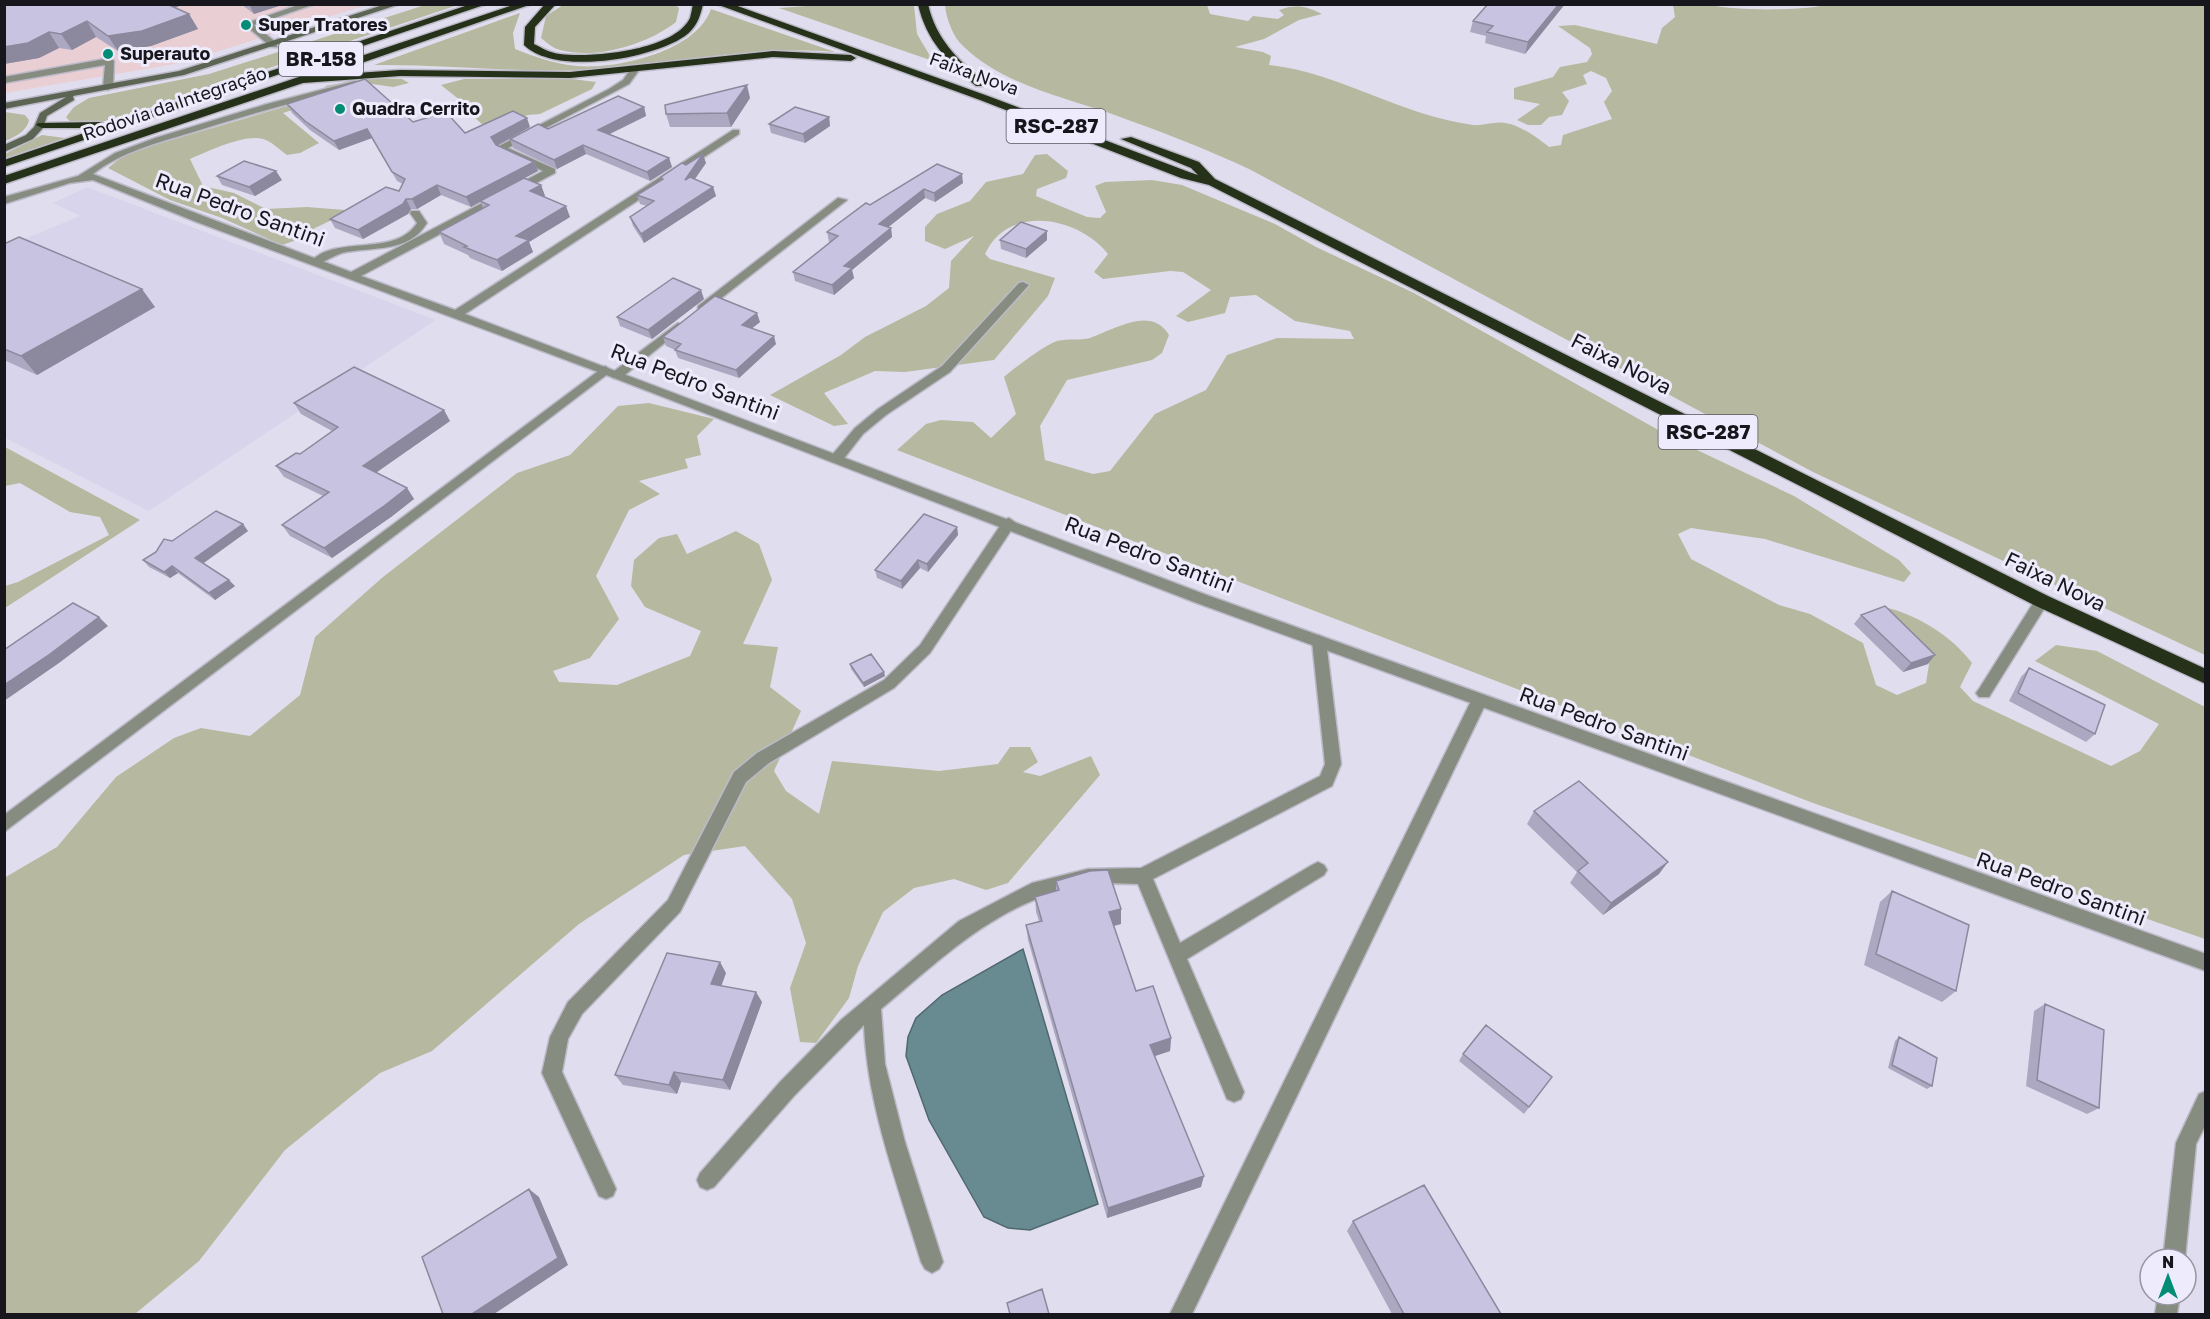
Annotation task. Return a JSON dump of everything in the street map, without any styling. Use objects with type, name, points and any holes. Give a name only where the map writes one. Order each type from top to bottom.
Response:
[{"type":"highway","name":"Rodovia da Integração","points":[[4,164],[482,4]]},
{"type":"highway","name":"Rodovia da Integração","points":[[4,180],[527,4]]},
{"type":"highway","points":[[551,4],[530,26],[527,36],[529,45],[543,54],[576,58],[626,54],[678,37],[697,14],[698,4]]},
{"type":"highway","name":"Faixa Nova","points":[[721,4],[900,67],[1185,176],[1212,182],[2042,601],[2205,677]]},
{"type":"highway","name":"Faixa Nova","points":[[747,4],[980,84],[1195,165],[1212,182]]},
{"type":"highway","points":[[923,4],[926,21],[939,47],[980,84]]},
{"type":"highway","points":[[300,80],[400,73],[570,75],[773,54],[860,58],[900,67]]},
{"type":"highway","points":[[43,120],[100,125],[160,113]]},
{"type":"main road","points":[[4,106],[181,73],[274,45],[377,7],[396,4]]},
{"type":"main road","points":[[4,149],[22,141],[43,120],[71,98],[108,87]]},
{"type":"main road","points":[[4,106],[26,107],[43,120]]},
{"type":"street","points":[[274,45],[248,24],[311,4]]},
{"type":"street","points":[[4,80],[110,61],[108,87]]},
{"type":"street","points":[[354,275],[551,171],[504,150],[502,147],[612,91],[626,82],[635,69]]},
{"type":"street","points":[[4,201],[82,178],[96,165],[119,153],[239,114],[358,84]]},
{"type":"street","points":[[457,314],[736,132]]},
{"type":"street","name":"Rua Pedro Santini","points":[[82,178],[94,177],[198,219],[354,275],[1009,523],[1199,598],[2205,963]]},
{"type":"street","points":[[4,825],[611,372],[692,316],[842,200]]},
{"type":"street","points":[[316,261],[339,250],[386,244],[413,236],[419,232],[422,223],[415,213]]},
{"type":"street","points":[[837,458],[859,430],[946,369],[1023,285]]},
{"type":"street","points":[[606,1189],[552,1073],[560,1037],[575,1008],[674,906],[740,777],[763,758],[889,684],[925,649],[1009,523]]},
{"type":"street","points":[[1984,693],[2042,601]]},
{"type":"street","points":[[707,1180],[787,1089],[872,1005],[965,927],[1032,891],[1088,877],[1143,876],[1326,781],[1333,764],[1319,640]]},
{"type":"street","points":[[1181,1314],[1479,701]]},
{"type":"street","points":[[1175,956],[1318,870]]},
{"type":"street","points":[[1143,876],[1234,1092]]},
{"type":"street","points":[[872,1005],[875,1064],[895,1142],[932,1262]]},
{"type":"street","points":[[2175,1247],[2186,1143],[2205,1101]]},
{"type":"shaded area","points":[[674,4],[679,8],[676,22],[651,37],[621,48],[574,53],[558,49],[541,38],[546,16],[563,5]]},
{"type":"shaded area","points":[[1831,4],[2205,5],[2205,655],[1813,472],[1249,169],[1147,127],[1014,80],[979,59],[959,42],[951,27],[945,5],[1207,5],[1210,14],[1248,21],[1253,16],[1278,19],[1284,15],[1279,10],[1291,7],[1306,8],[1322,14],[1299,20],[1264,39],[1235,47],[1263,52],[1271,56],[1269,65],[1321,76],[1421,113],[1473,125],[1511,124],[1529,132],[1549,147],[1561,145],[1563,135],[1612,119],[1604,102],[1612,91],[1606,78],[1591,71],[1583,75],[1587,84],[1562,92],[1569,101],[1562,115],[1549,117],[1541,125],[1528,125],[1517,120],[1540,104],[1514,99],[1514,88],[1553,77],[1560,67],[1587,62],[1592,54],[1590,48],[1558,26],[1575,25],[1657,44],[1662,28],[1675,17],[1673,5],[1771,9],[1805,8]]},
{"type":"shaded area","name":"Superauto","points":[[4,5],[367,5],[181,63],[5,93]]},
{"type":"shaded area","points":[[425,5],[458,5],[113,120],[73,125],[66,117],[74,107],[89,98],[209,74]]},
{"type":"shaded area","points":[[821,5],[914,5],[917,34],[933,61],[779,8]]},
{"type":"shaded area","points":[[711,9],[835,52],[741,53],[584,70],[374,65],[520,13],[513,33],[515,49],[568,65],[606,65],[628,62],[670,48],[688,37],[702,24]]},
{"type":"shaded area","points":[[371,78],[402,79],[409,83],[393,87],[372,84],[283,113],[319,143],[300,153],[287,155],[269,142],[255,138],[227,144],[190,159],[203,186],[234,193],[266,209],[307,207],[345,210],[338,217],[315,228],[308,236],[282,245],[222,218],[170,200],[108,168],[122,157],[137,150],[332,93],[325,86]]},
{"type":"shaded area","points":[[464,79],[572,79],[596,82],[592,89],[540,114],[528,115],[494,128],[484,126],[474,117],[440,115],[466,105],[441,85]]},
{"type":"shaded area","points":[[5,112],[25,115],[29,120],[23,130],[5,141]]},
{"type":"shaded area","points":[[42,135],[65,138],[5,158],[5,154]]},
{"type":"shaded area","points":[[1047,154],[1068,171],[1066,178],[1037,189],[1036,196],[1087,217],[1100,218],[1106,212],[1095,186],[1105,182],[1152,180],[1182,185],[1275,224],[1316,247],[1414,293],[1678,441],[1794,496],[1899,560],[1911,573],[1904,582],[1765,539],[1691,528],[1678,534],[1691,559],[1779,605],[1810,614],[1863,643],[1876,685],[1897,695],[1926,683],[1930,658],[1884,607],[1921,621],[1944,635],[1964,653],[1972,663],[1960,687],[1973,701],[2111,766],[2140,751],[2159,724],[2035,661],[2056,645],[2097,651],[2205,707],[2205,939],[1813,803],[897,450],[926,424],[941,420],[973,422],[991,438],[1016,414],[1004,377],[1030,357],[1057,341],[1090,338],[1132,322],[1152,322],[1161,326],[1169,335],[1162,353],[1152,360],[1067,380],[1040,426],[1045,460],[1093,474],[1110,471],[1155,414],[1206,390],[1227,355],[1277,338],[1354,339],[1350,331],[1295,321],[1256,295],[1230,297],[1225,313],[1188,322],[1176,316],[1211,290],[1183,272],[1170,271],[1103,279],[1094,272],[1108,254],[1095,241],[1080,231],[1062,224],[1044,221],[1026,222],[1010,227],[996,238],[985,254],[990,259],[1055,278],[1048,296],[994,360],[905,372],[875,371],[824,393],[848,424],[834,426],[770,395],[841,355],[865,337],[926,306],[949,288],[951,261],[974,236],[945,249],[925,241],[925,227],[937,214],[970,201],[986,182],[1023,174],[1035,155]]},
{"type":"shaded area","points":[[87,187],[436,320],[149,511],[5,438],[4,243],[12,244],[80,216],[53,203]]},
{"type":"shaded area","points":[[649,403],[714,419],[697,436],[701,455],[685,459],[688,468],[639,481],[660,494],[629,510],[596,576],[619,619],[590,658],[553,671],[559,682],[617,685],[690,656],[701,631],[645,607],[631,586],[634,560],[659,538],[677,534],[687,554],[736,531],[759,544],[772,580],[743,644],[778,647],[770,687],[801,711],[774,771],[786,791],[819,814],[832,761],[939,771],[998,764],[1010,747],[1030,747],[1038,762],[1023,772],[1040,776],[1091,756],[1100,775],[1008,883],[986,890],[954,879],[914,888],[883,912],[858,966],[849,998],[816,1043],[800,1042],[790,988],[806,943],[792,899],[745,846],[684,855],[579,924],[432,1051],[380,1073],[285,1150],[199,1261],[135,1314],[5,1314],[4,878],[57,847],[116,777],[174,738],[201,728],[250,736],[300,695],[315,637],[383,577],[517,473],[570,455],[618,406]]},
{"type":"shaded area","points":[[5,447],[140,520],[5,608],[5,586],[18,582],[109,535],[100,517],[70,512],[20,483],[5,486]]},
{"type":"shaded area","points":[[1023,949],[1098,1204],[1030,1230],[1008,1228],[984,1217],[929,1120],[906,1056],[908,1037],[916,1018],[942,995]]},
{"type":"building","points":[[4,4],[167,4],[189,14],[142,31],[108,36],[87,21],[61,34],[49,32],[28,43],[4,47]]},
{"type":"building","points":[[1488,4],[1559,4],[1528,42],[1487,32],[1493,26],[1473,21]]},
{"type":"building","points":[[365,79],[413,122],[446,112],[465,133],[513,111],[527,118],[491,137],[496,145],[534,162],[466,197],[437,185],[412,199],[406,199],[403,204],[358,230],[330,219],[386,187],[399,191],[405,179],[392,172],[367,129],[334,141],[305,121],[287,104]]},
{"type":"building","points":[[747,85],[727,113],[666,114],[665,105]]},
{"type":"building","points":[[618,96],[644,107],[598,130],[669,158],[647,172],[583,145],[554,160],[510,139],[538,124],[548,129]]},
{"type":"building","points":[[795,107],[829,117],[803,134],[769,124]]},
{"type":"building","points":[[703,154],[685,180],[690,177],[713,187],[641,234],[630,217],[654,201],[637,195],[663,179],[661,177],[682,163],[686,165]]},
{"type":"building","points":[[244,161],[276,171],[249,187],[217,176]]},
{"type":"building","points":[[937,164],[962,174],[934,193],[924,189],[879,224],[891,228],[844,266],[852,268],[832,285],[793,272],[838,236],[827,232],[866,203],[870,205]]},
{"type":"building","points":[[524,178],[541,185],[530,191],[566,206],[516,236],[529,240],[497,260],[464,247],[467,246],[439,232],[489,205],[480,201]]},
{"type":"building","points":[[1021,222],[1047,231],[1026,249],[1000,240]]},
{"type":"building","points":[[19,237],[142,289],[21,356],[4,349],[4,244]]},
{"type":"building","points":[[673,278],[701,290],[648,330],[617,317]]},
{"type":"building","points":[[715,296],[757,313],[742,325],[774,336],[736,370],[675,350],[681,344],[663,337]]},
{"type":"building","points":[[354,367],[444,410],[363,466],[407,488],[324,548],[282,525],[329,492],[276,466],[296,453],[300,454],[338,427],[294,403]]},
{"type":"building","points":[[216,511],[243,524],[195,558],[229,580],[209,593],[172,566],[164,572],[143,560],[156,552],[164,539],[172,541]]},
{"type":"building","points":[[924,514],[957,527],[927,564],[918,560],[901,581],[875,570]]},
{"type":"building","points":[[73,603],[99,617],[4,685],[4,650]]},
{"type":"building","points":[[1885,606],[1935,655],[1911,663],[1861,615]]},
{"type":"building","points":[[871,654],[884,672],[863,683],[850,664]]},
{"type":"building","points":[[2029,668],[2105,705],[2095,734],[2018,693]]},
{"type":"building","points":[[1579,781],[1668,862],[1611,903],[1578,871],[1588,863],[1534,811]]},
{"type":"building","points":[[1108,870],[1121,909],[1109,912],[1136,991],[1153,986],[1171,1038],[1150,1045],[1204,1176],[1108,1208],[1026,925],[1042,921],[1035,897],[1059,890],[1056,881],[1090,871]]},
{"type":"building","points":[[1892,891],[1969,925],[1956,991],[1876,954]]},
{"type":"building","points":[[667,953],[720,962],[711,984],[756,992],[723,1080],[674,1072],[669,1085],[615,1075]]},
{"type":"building","points":[[2045,1004],[2104,1030],[2099,1108],[2037,1080]]},
{"type":"building","points":[[1486,1025],[1552,1077],[1529,1107],[1463,1054]]},
{"type":"building","points":[[1899,1037],[1937,1058],[1932,1086],[1892,1065]]},
{"type":"building","points":[[1424,1185],[1501,1314],[1404,1314],[1353,1221]]},
{"type":"building","points":[[529,1189],[558,1258],[472,1314],[443,1314],[422,1257]]},
{"type":"building","points":[[1042,1289],[1049,1314],[1010,1314],[1007,1303]]},
{"type":"place","name":"Super Tratores","points":[[246,25]]},
{"type":"place","name":"Superauto","points":[[108,54]]},
{"type":"place","name":"Quadra Cerrito","points":[[340,109]]}]
